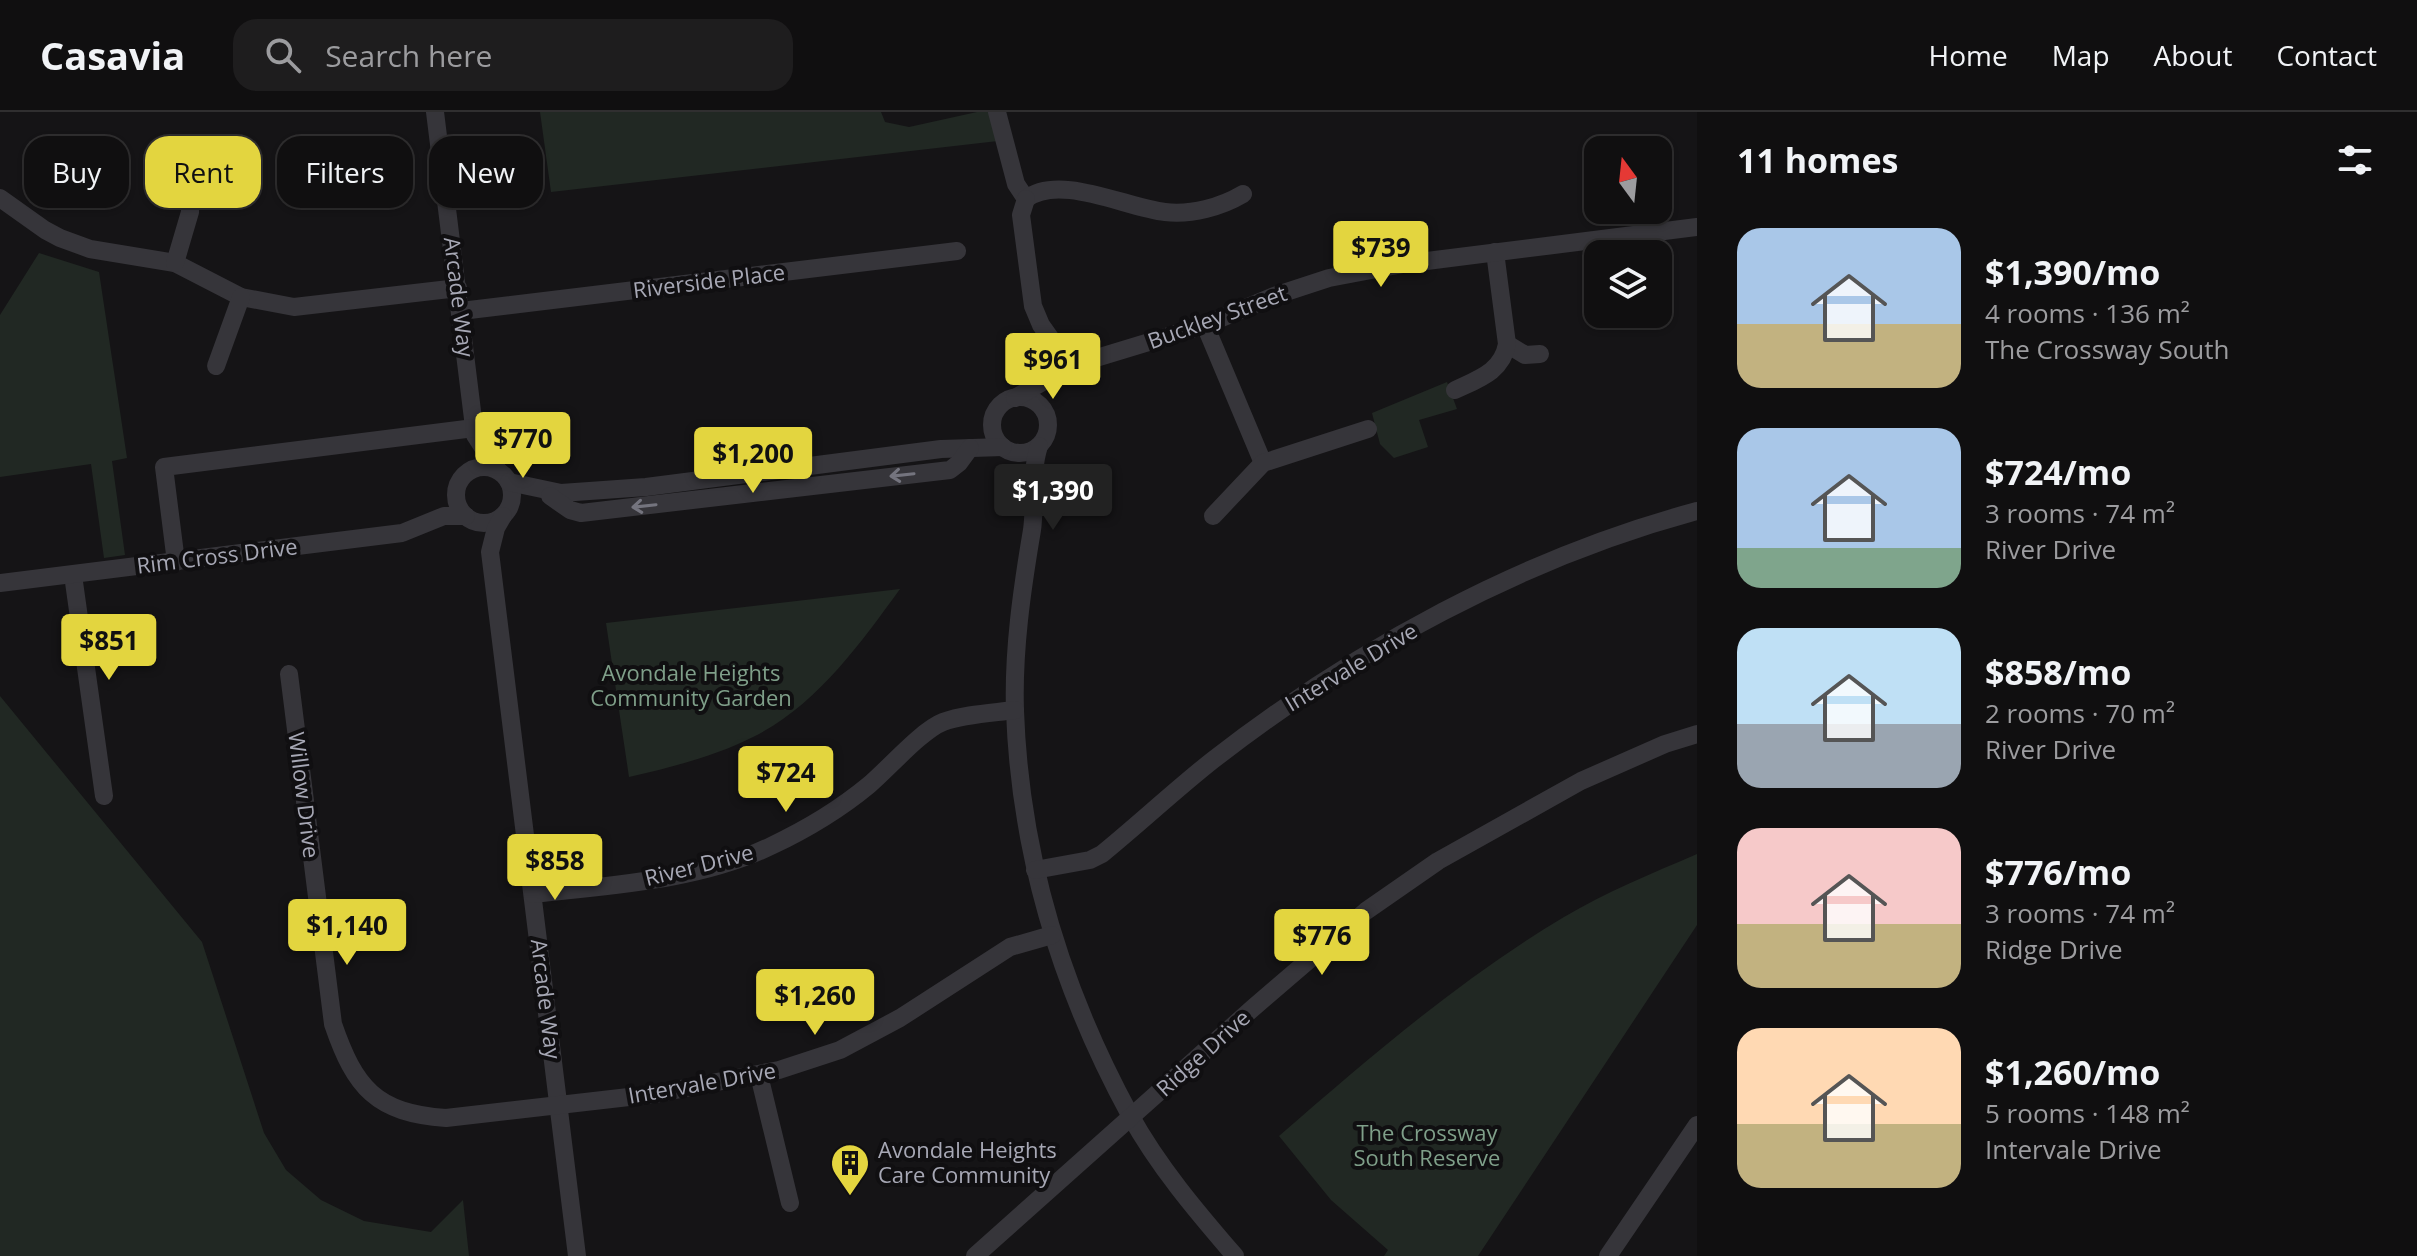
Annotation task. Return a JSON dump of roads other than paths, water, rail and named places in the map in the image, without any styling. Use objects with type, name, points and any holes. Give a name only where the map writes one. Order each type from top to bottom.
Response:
[{"type":"street","name":"Arcade Way","points":[[435,112],[475,432],[460,481]]},
{"type":"street","points":[[997,112],[1016,184],[1026,199]]},
{"type":"street","points":[[1026,199],[1047,191],[1080,191],[1174,212],[1209,209],[1243,194]]},
{"type":"street","points":[[0,198],[60,238],[90,249],[175,263],[241,297],[294,307],[458,288]]},
{"type":"street","points":[[1026,199],[1021,215],[1033,306],[1041,325],[1070,366],[1053,390],[1046,413],[1048,431],[1039,446],[1033,471],[1035,491],[1018,629],[1015,710],[1023,797],[1035,870],[1052,935],[1093,1038],[1131,1116],[1177,1185],[1235,1256]]},
{"type":"street","points":[[175,263],[190,208]]},
{"type":"street","name":"Buckley Street","points":[[1015,398],[1070,366],[1205,325],[1274,296],[1329,278],[1403,264],[1697,227]]},
{"type":"street","name":"Riverside Place","points":[[461,311],[957,251]]},
{"type":"street","points":[[1455,390],[1498,367],[1505,357],[1507,344],[1495,252]]},
{"type":"street","points":[[216,366],[241,297]]},
{"type":"street","points":[[1205,325],[1263,463]]},
{"type":"street","points":[[1507,344],[1525,355],[1540,354]]},
{"type":"street","points":[[941,449],[981,431],[1006,401],[1015,398],[1033,400],[1046,413]]},
{"type":"street","points":[[994,416],[994,432],[1035,491]]},
{"type":"street","points":[[1213,516],[1263,463],[1368,429]]},
{"type":"street","name":"Arcade Way","points":[[475,432],[503,476]]},
{"type":"street","points":[[176,562],[164,467],[475,432]]},
{"type":"street","points":[[460,481],[457,503],[469,518],[489,522],[531,500],[556,494],[646,487],[941,449],[1026,452],[1039,446]]},
{"type":"street","points":[[432,520],[460,481],[480,467],[556,494],[570,510],[581,513],[950,470],[970,448]]},
{"type":"street","points":[[503,476],[512,500],[506,512]]},
{"type":"street","name":"Intervale Drive","points":[[1035,870],[1090,860],[1102,854],[1165,799],[1276,714],[1338,671],[1414,628],[1495,586],[1586,548],[1697,511]]},
{"type":"street","name":"Arcade Way","points":[[506,512],[496,528],[490,552],[577,1256]]},
{"type":"street","name":"Rim Cross Drive","points":[[0,583],[402,533],[450,515],[469,518]]},
{"type":"street","name":"Arcade Way","points":[[469,518],[490,552]]},
{"type":"street","points":[[73,575],[104,796]]},
{"type":"street","name":"Willow Drive","points":[[289,674],[333,1024],[353,1073],[390,1108],[424,1117],[446,1118],[560,1106]]},
{"type":"street","name":"River Drive","points":[[533,894],[661,877],[745,857],[770,847],[867,787],[936,726],[955,719],[1015,710]]},
{"type":"street","name":"Ridge Drive","points":[[975,1256],[1366,911],[1438,861],[1581,781],[1665,744],[1697,734]]},
{"type":"street","name":"Intervale Drive","points":[[560,1106],[655,1094],[759,1075],[840,1050],[900,1018],[1010,947],[1052,935]]},
{"type":"street","points":[[759,1075],[790,1203]]},
{"type":"street","points":[[1608,1256],[1697,1125]]},
{"type":"place","name":"Avondale Heights Care Community","points":[[850,1197]]},
{"type":"park label","name":"Avondale Heights Community Garden","points":[[691,686]]},
{"type":"park label","name":"The Crossway South Reserve","points":[[1427,1146]]}]
